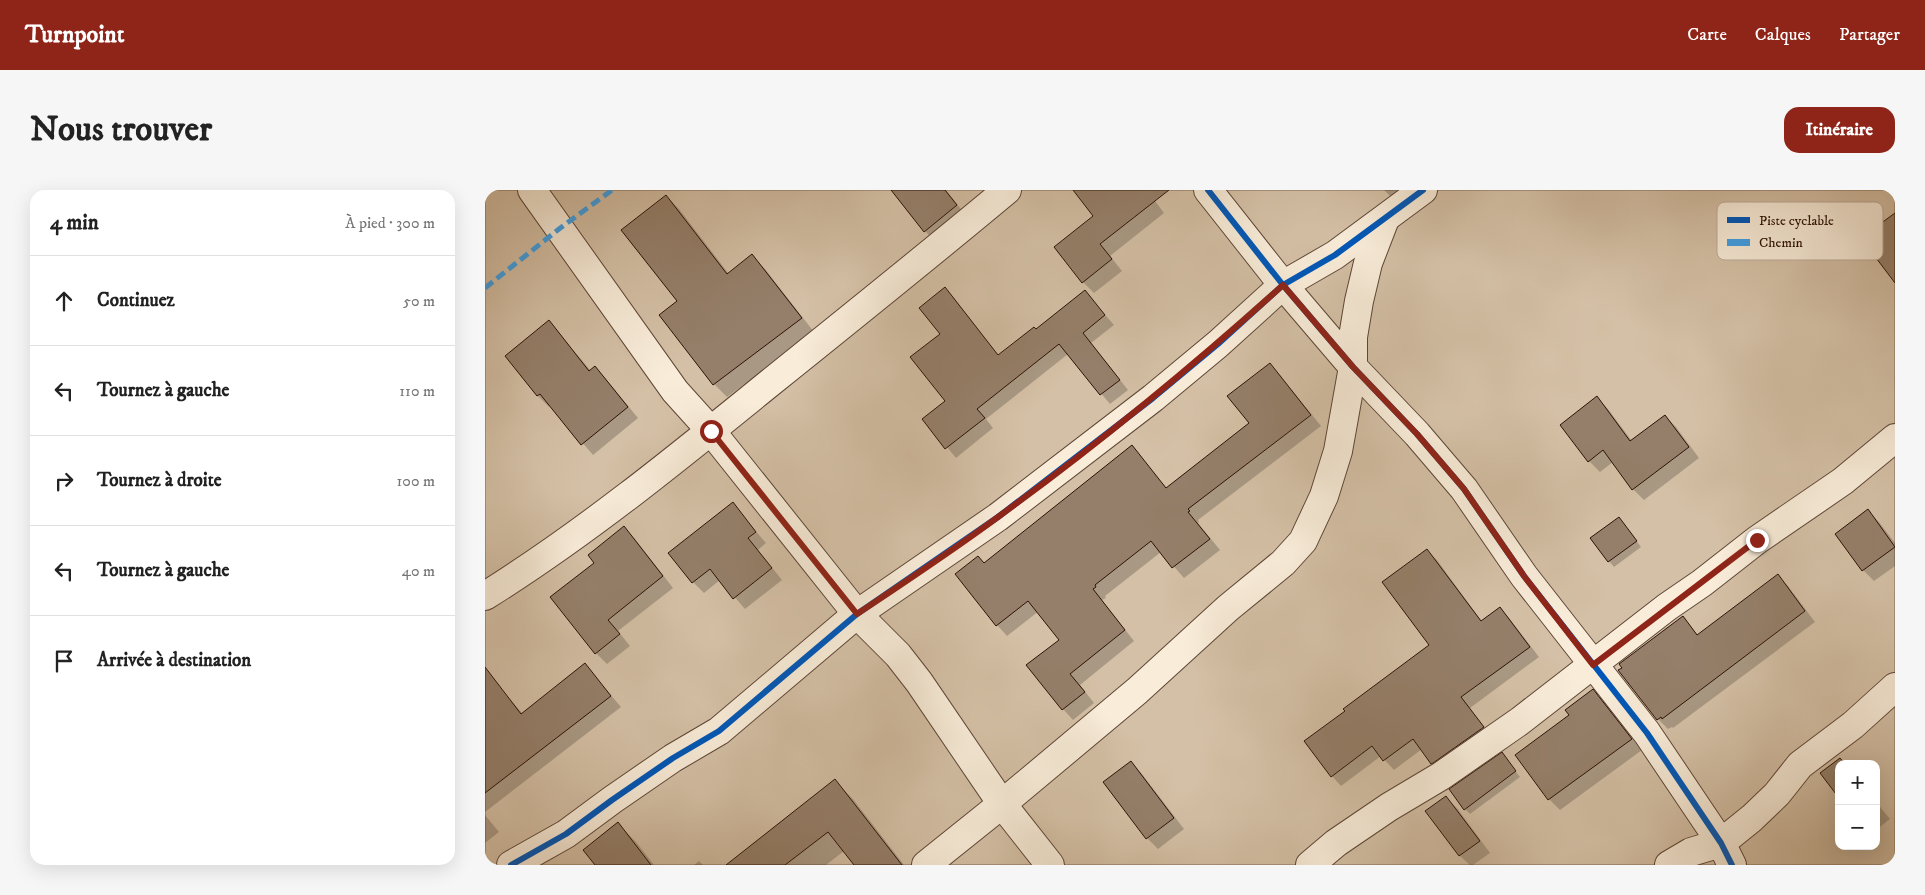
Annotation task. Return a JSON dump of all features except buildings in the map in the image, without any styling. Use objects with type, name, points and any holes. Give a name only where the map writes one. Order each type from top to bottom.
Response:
[{"type":"street","points":[[532,190],[675,391],[711,431],[857,614],[898,655],[919,682],[1002,804],[1050,865]]},
{"type":"street","points":[[485,596],[569,540],[711,431],[1007,190]]},
{"type":"street","points":[[1209,190],[1283,285],[1353,367],[1417,434],[1464,489],[1524,576],[1647,733],[1726,854]]},
{"type":"street","points":[[511,865],[566,834],[665,763],[719,730],[857,614],[998,517],[1077,457],[1203,356],[1283,285],[1335,255],[1423,190]]},
{"type":"street","points":[[926,865],[1137,691],[1283,562],[1303,541],[1324,496],[1338,451],[1353,367],[1353,337],[1359,301],[1368,263],[1385,219]]},
{"type":"street","points":[[1309,865],[1335,843],[1389,807],[1441,776],[1520,721],[1757,540],[1843,481],[1895,438]]},
{"type":"street","points":[[1726,854],[1753,818],[1777,794],[1800,765],[1853,724],[1895,686]]},
{"type":"street","points":[[1669,865],[1691,852],[1726,854]]},
{"type":"shaded area","points":[[485,190],[1895,190],[1895,865],[485,865]]},
{"type":"marked path","points":[[485,288],[559,229],[612,190]]},
{"type":"cycle path","points":[[1208,190],[1283,285],[1353,367],[1417,434],[1464,489],[1524,576],[1647,733],[1721,843],[1732,865]]},
{"type":"cycle path","points":[[511,865],[566,834],[673,758],[719,731],[857,614],[998,517],[1153,398],[1218,344],[1283,285],[1335,255],[1423,190]]},
{"type":"route","points":[[711,431],[857,614],[998,517],[1077,457],[1218,344],[1283,285],[1353,367],[1417,434],[1464,489],[1524,576],[1593,665],[1757,540]]}]
